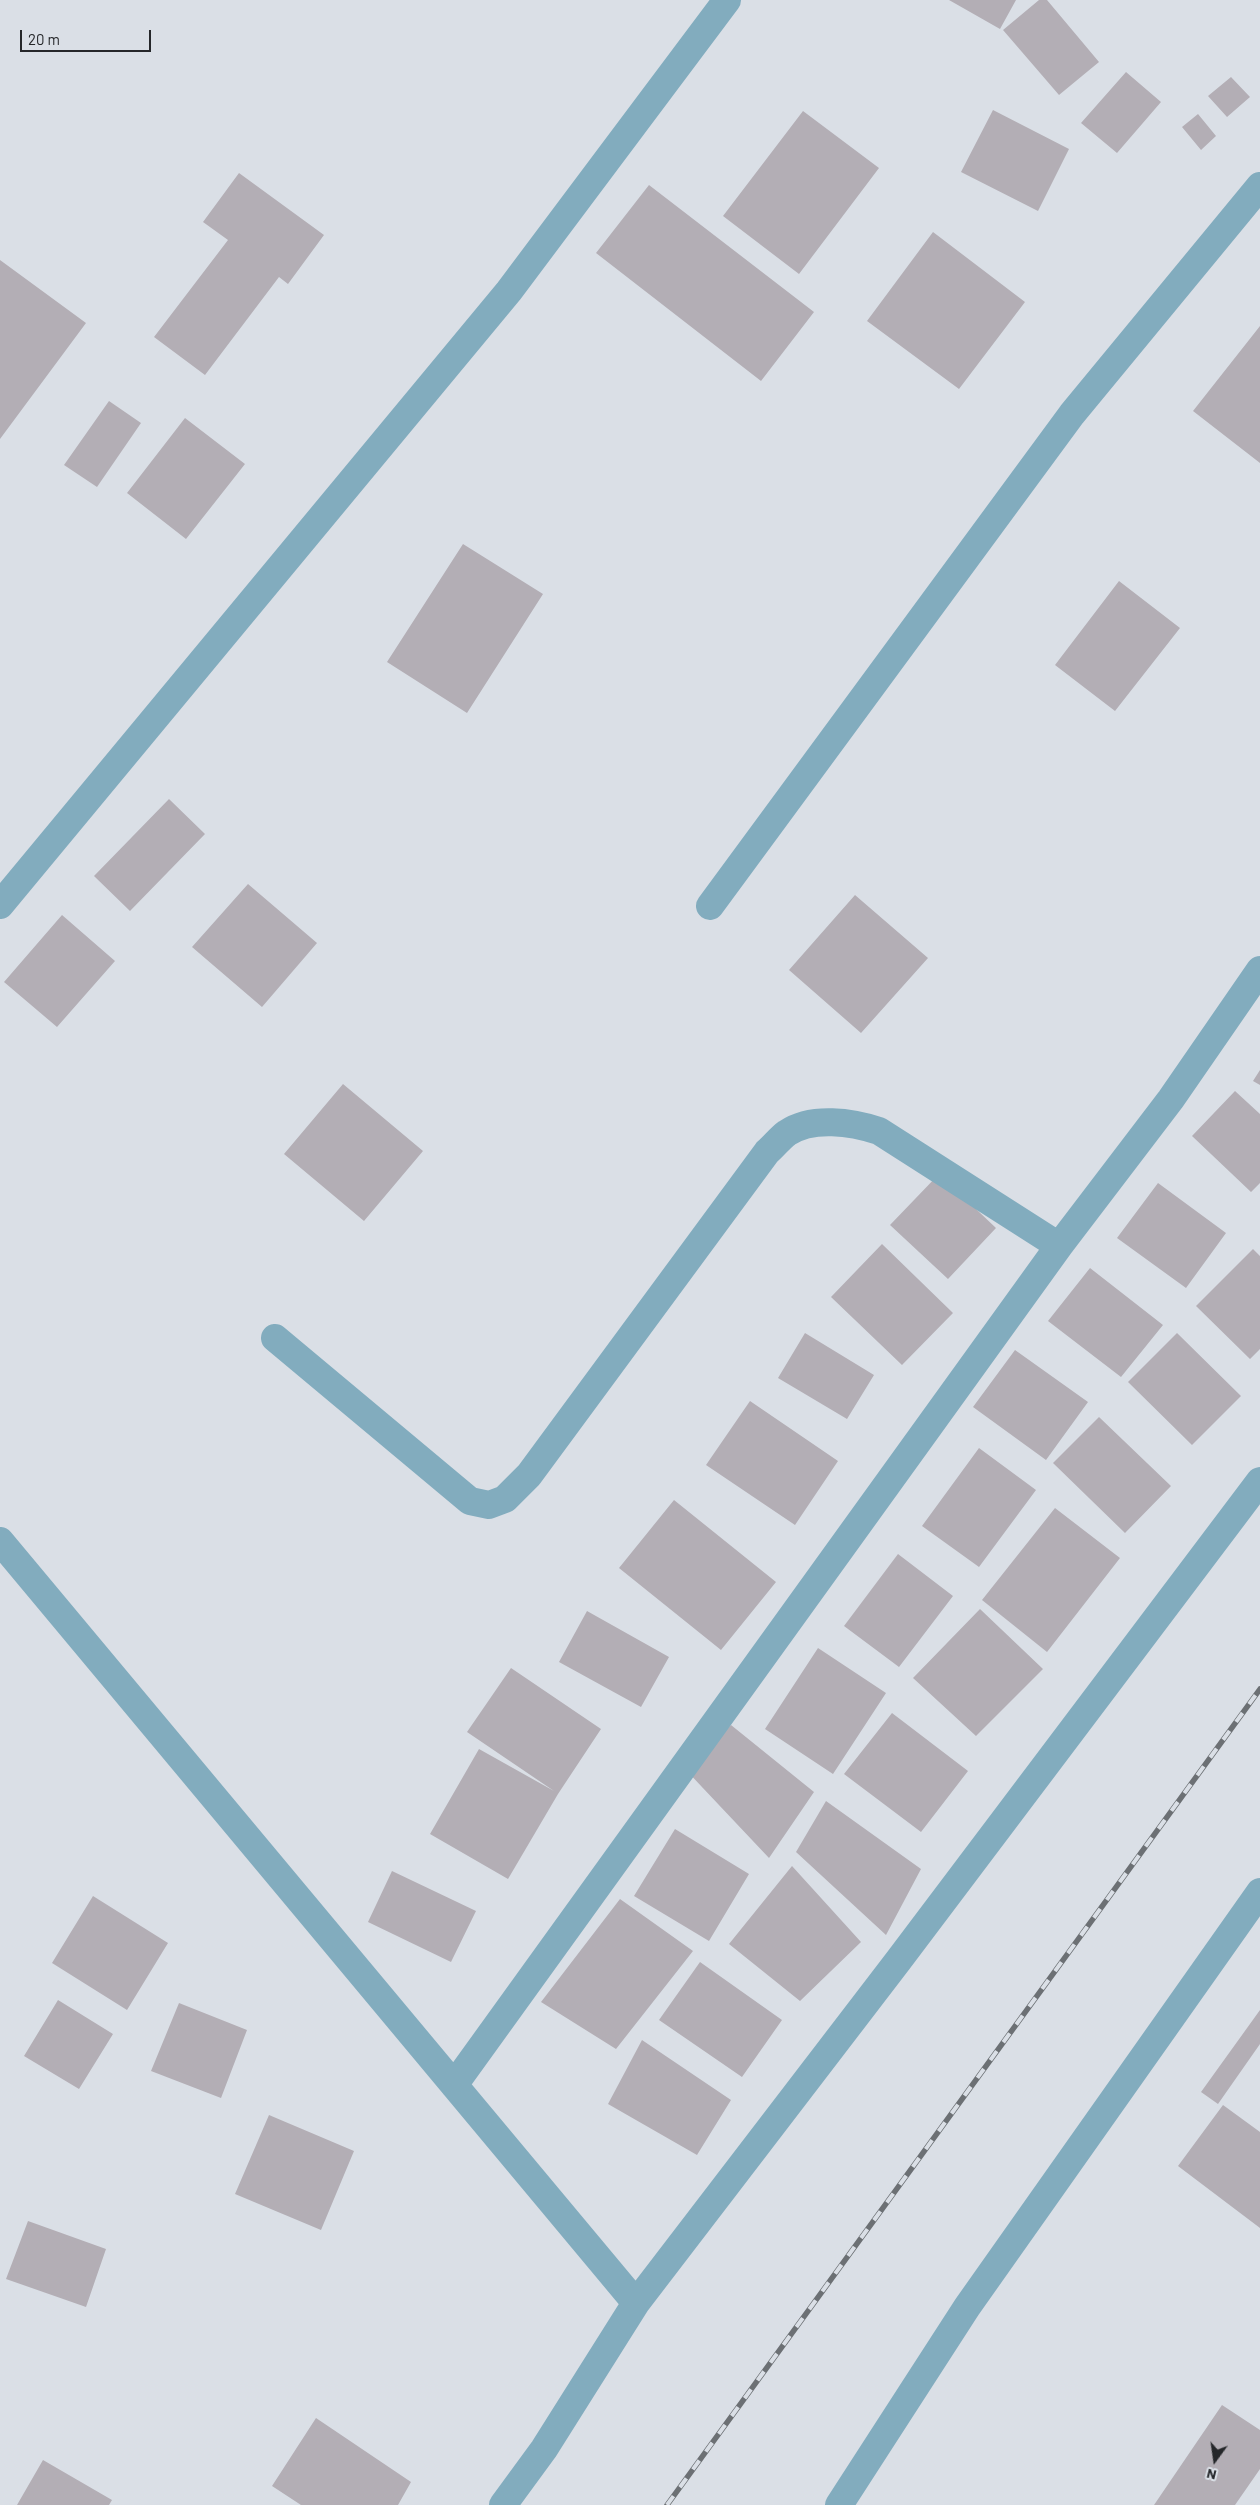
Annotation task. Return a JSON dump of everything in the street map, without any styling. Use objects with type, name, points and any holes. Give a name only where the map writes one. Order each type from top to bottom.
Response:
[{"type":"street","points":[[0,905],[509,291],[727,0]]},
{"type":"street","points":[[710,906],[1072,414],[1260,186]]},
{"type":"street","points":[[454,2085],[1059,1246],[1171,1099],[1260,970]]},
{"type":"street","points":[[275,1338],[470,1501],[489,1505],[505,1498],[529,1475],[768,1152],[788,1133],[818,1124],[858,1124],[879,1131],[1059,1246]]},
{"type":"street","points":[[503,2505],[544,2448],[636,2303],[1260,1481]]},
{"type":"street","points":[[0,1541],[636,2303]]},
{"type":"street","points":[[839,2505],[967,2307],[1260,1892]]},
{"type":"building","points":[[949,0],[1016,0],[1000,29]]},
{"type":"building","points":[[1039,0],[1047,0],[1099,62],[1059,95],[1003,30]]},
{"type":"building","points":[[1126,72],[1161,102],[1117,153],[1081,123]]},
{"type":"building","points":[[1231,77],[1250,97],[1227,117],[1208,96]]},
{"type":"building","points":[[993,110],[1069,149],[1038,211],[961,172]]},
{"type":"building","points":[[803,111],[879,168],[799,274],[723,216]]},
{"type":"building","points":[[1198,114],[1216,136],[1201,150],[1182,127]]},
{"type":"building","points":[[239,173],[324,235],[288,284],[279,277],[205,375],[154,337],[228,240],[203,222]]},
{"type":"building","points":[[649,185],[814,312],[761,381],[596,253]]},
{"type":"building","points":[[933,232],[1025,302],[959,389],[867,321]]},
{"type":"building","points":[[0,260],[86,323],[0,439]]},
{"type":"building","points":[[1260,326],[1260,463],[1193,411]]},
{"type":"building","points":[[109,401],[141,423],[97,487],[64,465]]},
{"type":"building","points":[[185,418],[245,464],[186,539],[127,493]]},
{"type":"building","points":[[463,544],[543,594],[467,713],[387,662]]},
{"type":"building","points":[[1119,581],[1180,628],[1115,711],[1055,665]]},
{"type":"building","points":[[169,799],[205,834],[130,911],[94,876]]},
{"type":"building","points":[[248,884],[317,943],[262,1007],[192,947]]},
{"type":"building","points":[[855,895],[928,958],[861,1033],[789,970]]},
{"type":"building","points":[[62,915],[115,961],[57,1027],[4,982]]},
{"type":"building","points":[[1260,1070],[1260,1085],[1253,1081]]},
{"type":"building","points":[[343,1084],[423,1151],[364,1221],[284,1154]]},
{"type":"building","points":[[1235,1091],[1260,1114],[1260,1183],[1251,1192],[1192,1136]]},
{"type":"building","points":[[939,1174],[996,1228],[948,1279],[890,1225]]},
{"type":"building","points":[[1158,1183],[1226,1233],[1186,1288],[1117,1238]]},
{"type":"building","points":[[882,1244],[953,1313],[902,1365],[831,1297]]},
{"type":"building","points":[[1253,1249],[1260,1256],[1260,1349],[1250,1359],[1196,1306]]},
{"type":"building","points":[[1090,1268],[1163,1325],[1121,1377],[1048,1321]]},
{"type":"building","points":[[805,1333],[874,1375],[847,1419],[778,1378]]},
{"type":"building","points":[[1177,1333],[1241,1396],[1192,1445],[1128,1382]]},
{"type":"building","points":[[1015,1350],[1088,1402],[1046,1460],[973,1407]]},
{"type":"building","points":[[750,1401],[838,1461],[795,1525],[706,1465]]},
{"type":"building","points":[[1099,1417],[1171,1486],[1125,1533],[1053,1463]]},
{"type":"building","points":[[979,1448],[1036,1490],[979,1567],[922,1526]]},
{"type":"building","points":[[674,1500],[776,1582],[721,1650],[619,1568]]},
{"type":"building","points":[[1055,1508],[1120,1558],[1047,1652],[982,1600]]},
{"type":"building","points":[[898,1554],[953,1596],[899,1667],[844,1626]]},
{"type":"building","points":[[980,1609],[1043,1669],[976,1736],[913,1678]]},
{"type":"building","points":[[587,1611],[669,1657],[641,1707],[559,1662]]},
{"type":"building","points":[[818,1648],[886,1693],[833,1774],[765,1729]]},
{"type":"building","points":[[511,1668],[601,1729],[558,1794],[508,1879],[430,1834],[479,1749],[554,1791],[467,1732]]},
{"type":"building","points":[[892,1713],[968,1771],[921,1832],[844,1774]]},
{"type":"building","points":[[731,1725],[814,1792],[769,1858],[685,1769]]},
{"type":"building","points":[[826,1801],[921,1869],[886,1935],[796,1852]]},
{"type":"building","points":[[675,1829],[749,1874],[709,1941],[634,1896]]},
{"type":"building","points":[[792,1866],[861,1942],[800,2001],[729,1944]]},
{"type":"building","points":[[392,1871],[476,1911],[451,1962],[368,1922]]},
{"type":"building","points":[[93,1896],[168,1943],[127,2010],[52,1963]]},
{"type":"building","points":[[620,1899],[693,1951],[616,2049],[541,2002]]},
{"type":"building","points":[[700,1962],[782,2020],[742,2077],[659,2020]]},
{"type":"building","points":[[58,2000],[113,2034],[79,2089],[24,2056]]},
{"type":"building","points":[[179,2003],[247,2030],[221,2098],[151,2071]]},
{"type":"building","points":[[1260,2010],[1260,2044],[1218,2104],[1201,2092]]},
{"type":"building","points":[[642,2040],[731,2100],[697,2155],[608,2104]]},
{"type":"building","points":[[1223,2105],[1260,2132],[1260,2228],[1178,2166]]},
{"type":"building","points":[[269,2115],[354,2151],[321,2230],[235,2194]]},
{"type":"building","points":[[28,2221],[106,2249],[86,2307],[6,2279]]},
{"type":"building","points":[[1222,2405],[1260,2430],[1260,2469],[1235,2505],[1154,2505]]},
{"type":"building","points":[[316,2418],[411,2482],[398,2505],[301,2505],[272,2486]]},
{"type":"building","points":[[43,2460],[112,2500],[109,2505],[17,2505]]},
{"type":"railway","points":[[667,2505],[1260,1689]]}]
